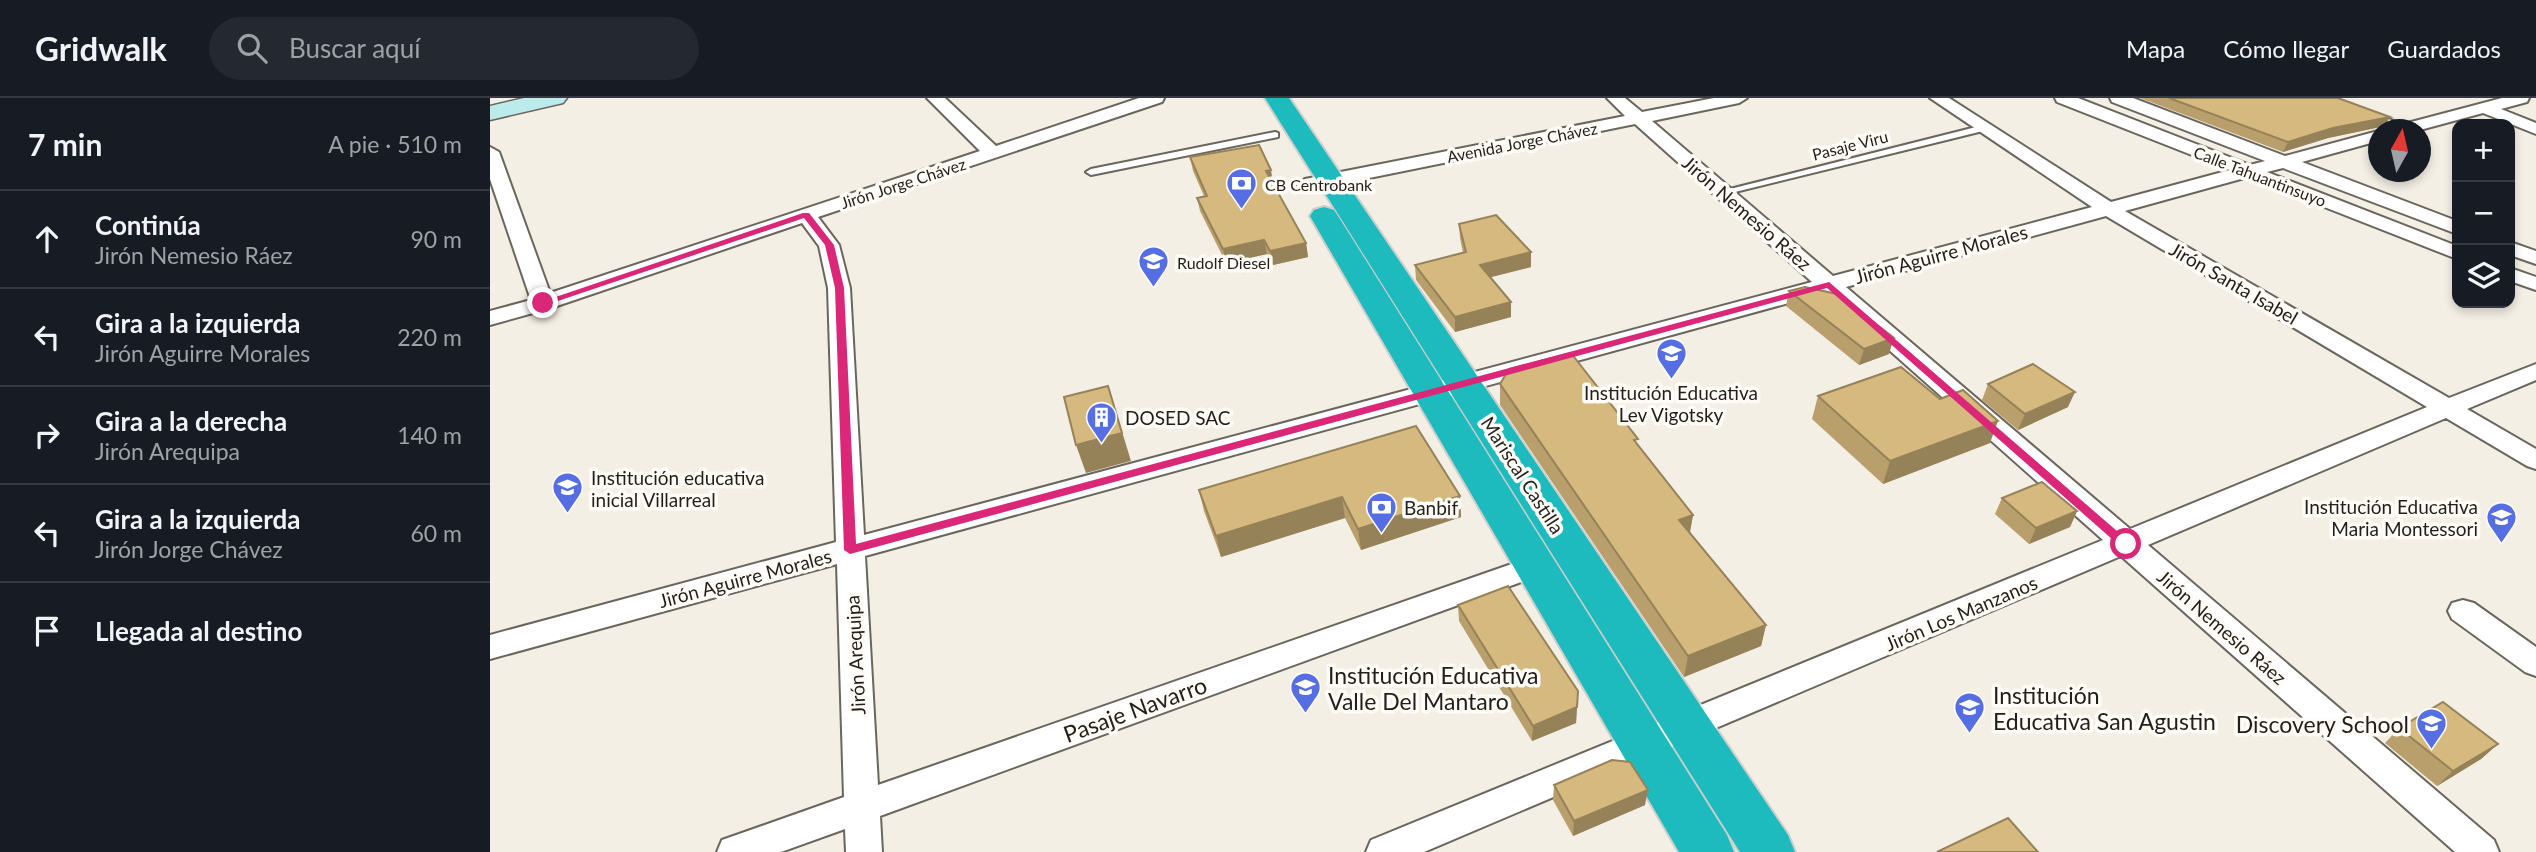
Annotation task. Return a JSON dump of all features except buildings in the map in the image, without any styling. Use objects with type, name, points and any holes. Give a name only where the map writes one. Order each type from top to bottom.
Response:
[{"type":"highway","name":"Mariscal Castilla","points":[[1252,98],[1276,117],[1448,389],[1688,727],[1769,852]]},
{"type":"highway","name":"Mariscal Castilla","points":[[1448,389],[1536,566],[1708,852]]},
{"type":"street","points":[[490,113],[555,98]]},
{"type":"street","points":[[935,98],[993,152]]},
{"type":"street","name":"Jirón Jorge Chávez","points":[[490,318],[543,303],[1156,98]]},
{"type":"street","name":"Jirón Nemesio Ráez","points":[[1615,98],[2481,852]]},
{"type":"street","name":"Avenida Jorge Chávez","points":[[1318,183],[1739,98]]},
{"type":"street","name":"Jirón Santa Isabel","points":[[1938,98],[2108,209],[2536,460]]},
{"type":"street","name":"Calle Tahuantinsuyo","points":[[2063,98],[2452,251]]},
{"type":"street","name":"Calle Tahuantinsuyo","points":[[2118,98],[2452,226]]},
{"type":"street","points":[[2461,98],[2536,129]]},
{"type":"street","points":[[2431,122],[2521,98]]},
{"type":"street","name":"Jirón Aguirre Morales","points":[[490,647],[2368,139]]},
{"type":"street","points":[[490,152],[543,303]]},
{"type":"street","name":"Jirón Arequipa","points":[[806,215],[829,245],[839,288],[864,852]]},
{"type":"street","points":[[2515,250],[2536,258]]},
{"type":"street","points":[[2515,276],[2536,284]]},
{"type":"street","name":"Jirón Los Manzanos","points":[[1384,852],[1644,746],[2536,371]]},
{"type":"street","name":"Pasaje Navarro","points":[[735,852],[1536,566]]},
{"type":"street","points":[[2463,611],[2536,663]]},
{"type":"lane","points":[[2358,111],[2379,119]]},
{"type":"lane","points":[[1091,172],[1276,117]]},
{"type":"lane","name":"Pasaje Viru","points":[[1723,192],[1984,128]]},
{"type":"place","name":"CB Centrobank","points":[[1242,211]]},
{"type":"place","name":"Rudolf Diesel","points":[[1154,289]]},
{"type":"place","name":"Institución Educativa Lev Vigotsky","points":[[1671,380]]},
{"type":"place","name":"DOSED SAC","points":[[1102,444]]},
{"type":"place","name":"Institución educativa inicial Villarreal","points":[[568,515]]},
{"type":"place","name":"Banbif","points":[[1381,534]]},
{"type":"place","name":"Institución Educativa Maria Montessori","points":[[2501,544]]},
{"type":"place","name":"Institución Educativa Valle Del Mantaro","points":[[1305,715]]},
{"type":"place","name":"Institución Educativa San Agustin","points":[[1970,735]]},
{"type":"place","name":"Discovery School","points":[[2432,751]]},
{"type":"route","points":[[543,303],[806,215],[829,245],[839,288],[850,550],[1829,285],[2126,544]]}]
